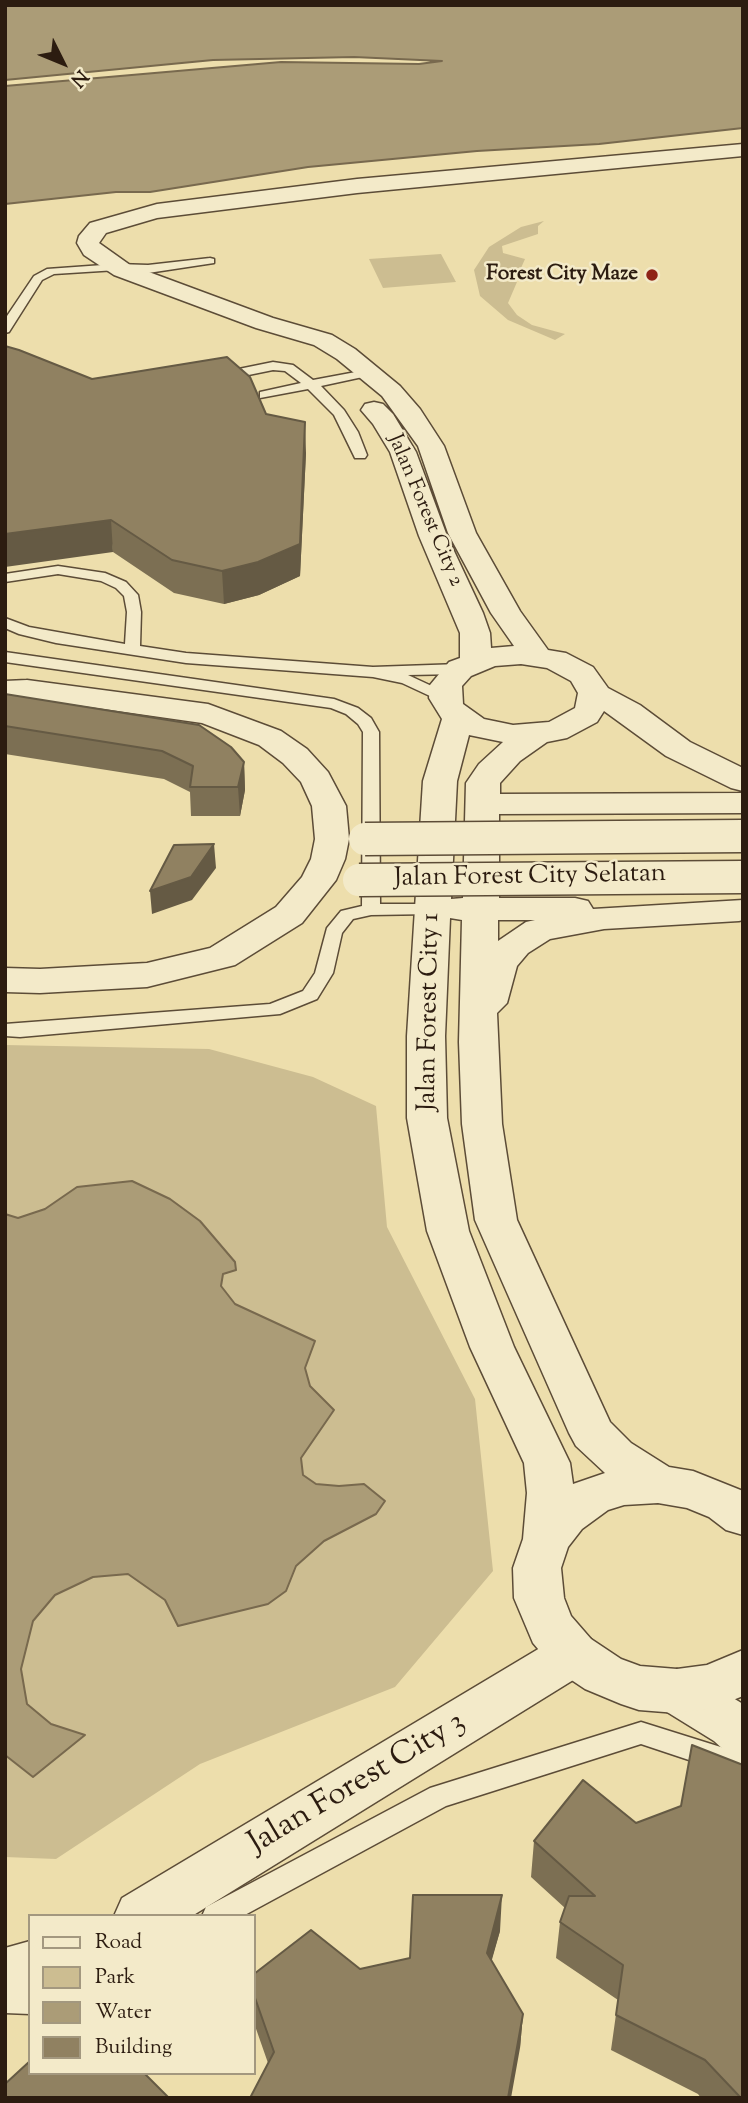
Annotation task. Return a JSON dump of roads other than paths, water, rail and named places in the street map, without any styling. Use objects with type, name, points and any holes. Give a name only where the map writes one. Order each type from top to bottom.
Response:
[{"type":"street","name":"Jalan Forest City 2","points":[[537,656],[506,613],[462,533],[431,446],[391,391],[321,359],[283,338],[265,323],[117,267],[92,250],[88,243],[90,236],[98,228],[112,222],[158,211],[357,186],[743,150]]},
{"type":"street","name":"Jalan Forest City 2","points":[[355,375],[403,452],[433,536],[468,612],[475,633],[468,665]]},
{"type":"street","points":[[505,655],[537,656],[555,660],[582,674],[590,683],[594,693],[593,705],[586,715],[556,732],[535,735],[492,732],[451,708],[446,685],[468,665],[505,655]]},
{"type":"street","points":[[5,690],[27,689],[208,714],[270,738],[295,756],[316,779],[349,839],[328,859],[318,880],[289,915],[222,957],[146,975],[40,981],[5,980]]},
{"type":"street","points":[[594,693],[629,712],[678,749],[743,781]]},
{"type":"street","name":"Jalan Forest City 1","points":[[451,708],[440,781],[426,1036],[427,1118],[448,1231],[492,1347],[547,1463],[551,1493],[547,1539]]},
{"type":"street","points":[[481,909],[483,783],[508,754],[535,735]]},
{"type":"street","points":[[483,804],[743,803]]},
{"type":"street","name":"Jalan Forest City Selatan","points":[[349,839],[743,836]]},
{"type":"street","name":"Jalan Forest City Selatan","points":[[318,880],[365,895],[741,899]]},
{"type":"street","points":[[433,909],[741,899]]},
{"type":"street","points":[[478,1042],[499,963],[515,945],[539,930],[741,899]]},
{"type":"street","name":"Jalan Forest City 1","points":[[481,909],[478,1042],[482,1124],[496,1220],[592,1433],[615,1455],[658,1484]]},
{"type":"street","points":[[737,1507],[693,1490],[658,1484],[624,1486],[591,1497],[565,1515],[547,1539],[537,1568],[539,1598],[551,1628],[573,1654],[603,1674],[639,1688],[677,1691],[713,1686],[743,1672]]},
{"type":"street","name":"Jalan Forest City 3","points":[[145,1914],[573,1654]]},
{"type":"street","points":[[677,1691],[732,1725],[743,1735]]},
{"type":"street","points":[[5,1975],[28,1969]]},
{"type":"lane","points":[[5,329],[38,278],[51,271],[117,267],[148,270],[210,261]]},
{"type":"lane","points":[[209,379],[282,366],[289,368],[339,413],[351,432],[360,455]]},
{"type":"lane","points":[[265,395],[355,375]]},
{"type":"lane","points":[[5,578],[58,570],[105,577],[121,585],[131,595],[132,649]]},
{"type":"lane","points":[[5,622],[24,631],[240,664],[373,672],[468,665]]},
{"type":"lane","points":[[5,657],[334,704],[352,711],[365,721],[371,732],[365,895],[333,932],[324,973],[310,995],[273,1010],[20,1031],[5,1030]]},
{"type":"lane","points":[[373,672],[407,680],[451,708]]},
{"type":"lane","points":[[365,895],[433,909]]},
{"type":"lane","points":[[220,1914],[439,1796],[641,1732],[743,1766]]},
{"type":"lane","points":[[5,1999],[28,2000]]},
{"type":"water","points":[[5,5],[743,5],[743,128],[599,144],[477,151],[308,167],[150,192],[116,192],[5,204],[5,86],[281,62],[419,64],[442,61],[354,57],[213,60],[5,80]]},
{"type":"water","points":[[132,1181],[170,1199],[200,1221],[235,1262],[236,1270],[223,1274],[221,1286],[235,1304],[315,1341],[305,1368],[310,1386],[334,1410],[301,1458],[303,1475],[316,1484],[364,1484],[385,1501],[376,1514],[324,1541],[296,1566],[286,1591],[268,1604],[178,1626],[165,1600],[128,1574],[93,1577],[55,1595],[33,1621],[21,1669],[27,1704],[51,1724],[85,1735],[33,1777],[5,1755],[5,1214],[18,1218],[45,1209],[77,1187]]},
{"type":"place","name":"Forest City Maze","points":[[652,275]]}]
